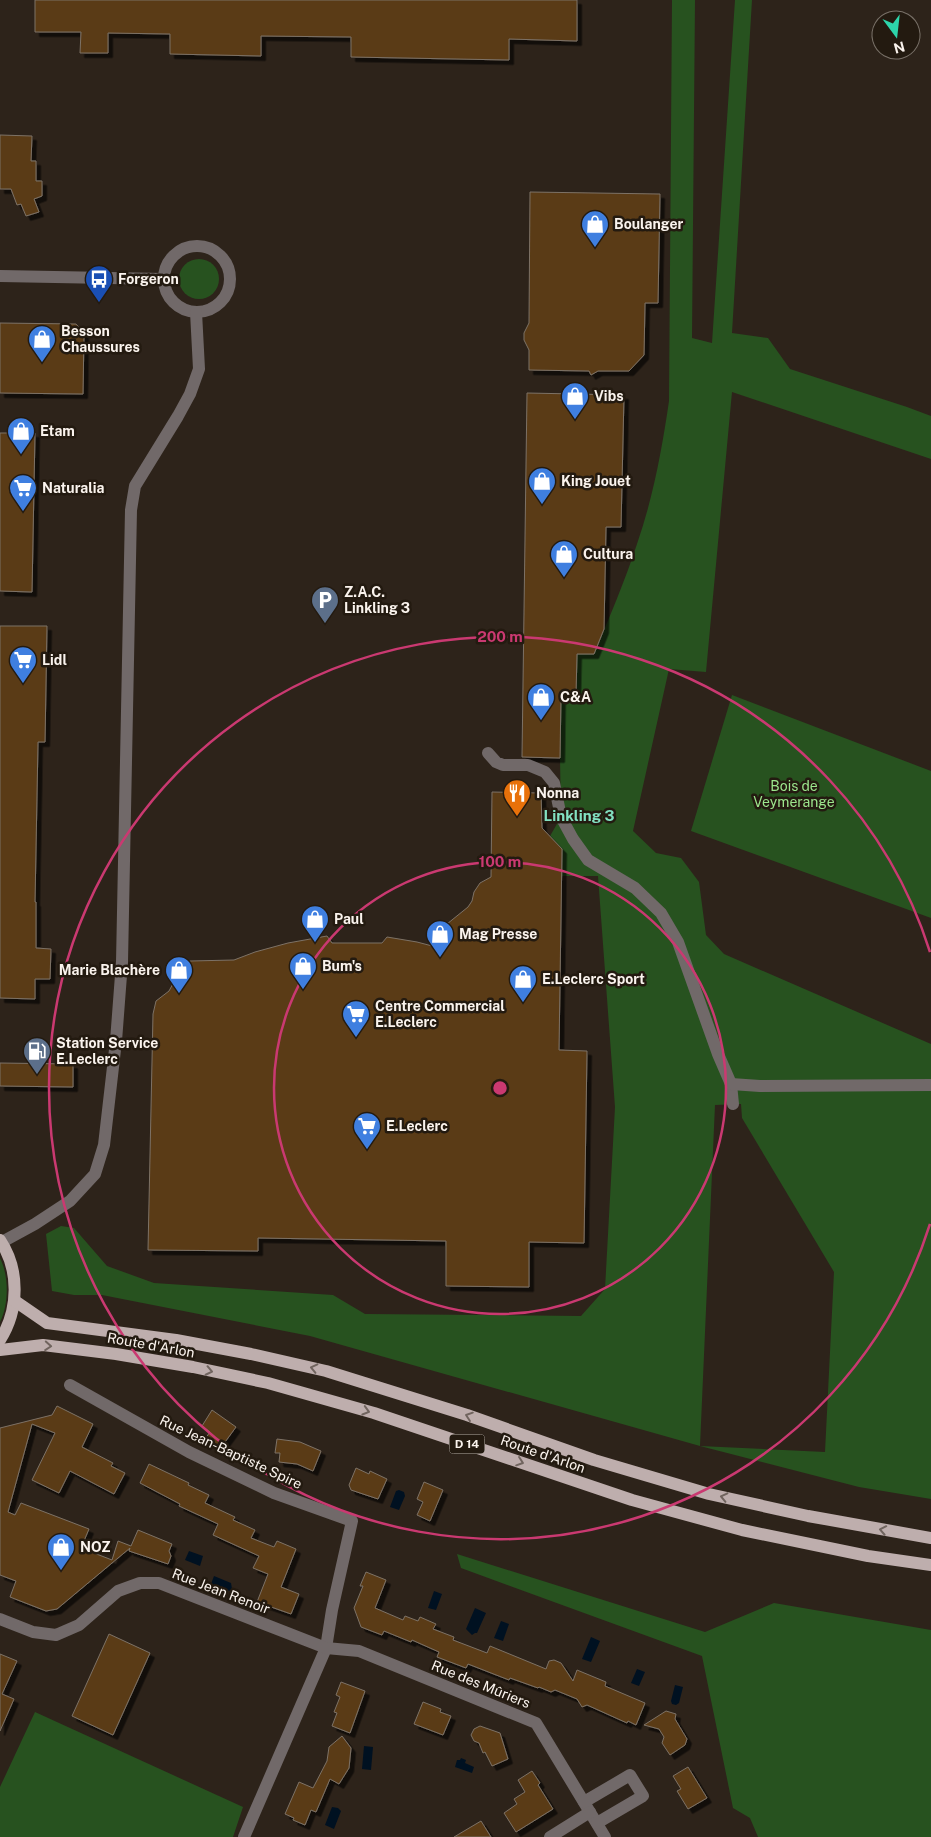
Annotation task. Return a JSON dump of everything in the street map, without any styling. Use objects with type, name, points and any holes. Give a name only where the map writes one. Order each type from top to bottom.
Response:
[{"type":"main road","points":[[0,1340],[8,1328],[15,1301],[13,1270],[1,1241]]},
{"type":"main road","name":"Route d'Arlon","points":[[15,1301],[48,1323],[186,1342],[326,1371],[468,1415],[594,1460],[708,1494],[808,1516],[931,1538]]},
{"type":"main road","name":"Route d'Arlon","points":[[0,1350],[44,1345],[194,1367],[268,1383],[374,1413],[632,1500],[742,1530],[868,1556],[931,1565]]},
{"type":"street","points":[[206,246],[224,258],[229,268],[231,279],[224,299],[216,306],[196,312],[180,307],[168,295],[164,279],[165,269],[169,261],[176,254],[189,247],[206,246]]},
{"type":"street","points":[[0,276],[164,279]]},
{"type":"street","points":[[1,1241],[35,1224],[70,1201],[95,1174],[104,1145],[115,1049],[122,962],[131,510],[135,486],[178,416],[190,394],[199,369],[196,312]]},
{"type":"street","points":[[488,753],[496,762],[503,765],[528,765],[544,772],[554,783],[562,817],[588,860],[635,888],[661,914],[678,942],[730,1084],[733,1104]]},
{"type":"street","points":[[730,1084],[760,1086],[931,1085]]},
{"type":"street","name":"Rue Jean-Baptiste Spire","points":[[70,1385],[189,1452],[274,1493],[352,1521],[332,1610],[326,1648],[244,1837]]},
{"type":"street","name":"Rue Jean Renoir","points":[[0,1619],[33,1632],[56,1635],[79,1625],[118,1591],[140,1583],[159,1582],[326,1648]]},
{"type":"street","name":"Rue des Mûriers","points":[[326,1648],[359,1651],[536,1723],[605,1837]]},
{"type":"street","points":[[550,1837],[630,1775],[642,1796],[597,1823]]},
{"type":"green space","points":[[672,0],[695,0],[692,338],[712,343],[735,0],[752,0],[732,333],[768,338],[790,369],[931,416],[931,459],[732,392],[706,672],[669,669],[633,831],[656,853],[681,858],[699,882],[706,935],[724,954],[931,1044],[931,1499],[859,1487],[700,1446],[310,1336],[102,1295],[74,1295],[52,1291],[46,1234],[61,1226],[74,1228],[107,1266],[154,1283],[333,1295],[365,1314],[581,1316],[605,1289],[615,1107],[598,876],[562,876],[562,849],[550,836],[561,817],[561,694],[576,694],[577,654],[594,654],[627,572],[643,527],[652,491],[669,401]],"holes":[[[741,1104],[742,1118],[834,1272],[825,1452],[700,1446],[715,1105]]]},
{"type":"green space","points":[[203,259],[210,262],[216,268],[219,279],[218,287],[210,296],[203,299],[195,299],[188,296],[180,287],[179,275],[182,268],[191,260]]},
{"type":"green space","name":"Bois de Veymerange","points":[[732,695],[931,771],[931,918],[691,831]]},
{"type":"green space","points":[[0,1258],[5,1273],[7,1290],[5,1307],[0,1322]]},
{"type":"green space","points":[[457,1554],[705,1632],[774,1603],[931,1630],[931,1837],[758,1837],[750,1818],[733,1808],[702,1656],[461,1568]]},
{"type":"green space","points":[[35,1712],[243,1807],[233,1837],[0,1837],[0,1787]]},
{"type":"water","points":[[396,1491],[404,1492],[405,1496],[399,1510],[390,1507]]},
{"type":"water","points":[[189,1551],[203,1556],[200,1566],[185,1560]]},
{"type":"water","points":[[214,1576],[231,1583],[232,1589],[229,1591],[211,1584]]},
{"type":"water","points":[[434,1591],[442,1594],[436,1610],[428,1608]]},
{"type":"water","points":[[475,1608],[486,1613],[477,1633],[472,1635],[466,1629]]},
{"type":"water","points":[[501,1621],[509,1624],[503,1641],[494,1638]]},
{"type":"water","points":[[591,1637],[600,1641],[591,1662],[582,1659]]},
{"type":"water","points":[[637,1669],[645,1672],[639,1686],[631,1683]]},
{"type":"water","points":[[675,1685],[683,1687],[679,1703],[676,1705],[672,1704],[671,1701]]},
{"type":"water","points":[[364,1746],[373,1747],[371,1770],[362,1769]]},
{"type":"water","points":[[461,1758],[466,1760],[465,1763],[474,1767],[472,1773],[455,1767],[457,1760]]},
{"type":"water","points":[[332,1807],[338,1808],[341,1811],[334,1829],[325,1825]]},
{"type":"building","points":[[35,0],[577,0],[577,41],[509,39],[509,60],[351,57],[351,37],[261,36],[261,56],[170,54],[170,34],[108,33],[108,53],[80,53],[81,32],[35,32]]},
{"type":"building","points":[[0,135],[32,136],[31,161],[36,161],[36,181],[42,181],[42,196],[34,199],[39,212],[26,216],[21,204],[17,205],[11,189],[0,189]]},
{"type":"building","name":"Boulanger","points":[[530,192],[660,194],[658,303],[645,303],[644,355],[629,371],[598,371],[591,375],[589,371],[529,370],[529,350],[524,340],[524,333],[529,323]]},
{"type":"building","name":"Besson Chaussures","points":[[0,323],[76,324],[84,333],[83,394],[0,393]]},
{"type":"building","points":[[527,393],[624,395],[621,527],[606,527],[604,629],[594,654],[577,654],[576,694],[561,694],[560,758],[522,757]]},
{"type":"building","points":[[0,433],[35,433],[32,592],[0,591]]},
{"type":"building","points":[[0,626],[47,626],[45,742],[38,742],[35,902],[36,948],[51,949],[50,979],[35,979],[35,999],[0,998]]},
{"type":"building","name":"Centre Commercial E.Leclerc","points":[[492,792],[541,793],[542,828],[562,849],[559,1050],[587,1051],[584,1243],[529,1242],[529,1287],[446,1286],[446,1241],[258,1238],[258,1251],[148,1250],[153,1014],[156,1001],[169,991],[182,967],[190,961],[234,960],[288,943],[327,936],[332,943],[382,943],[387,937],[436,947],[447,924],[468,907],[480,883],[491,877]]},
{"type":"building","name":"Station Service E.Leclerc","points":[[0,1063],[73,1064],[73,1087],[0,1086]]},
{"type":"building","points":[[57,1406],[93,1424],[82,1447],[113,1463],[111,1466],[125,1473],[114,1494],[70,1471],[59,1493],[32,1480],[55,1433],[32,1424],[8,1512],[15,1515],[21,1503],[89,1529],[81,1548],[112,1560],[118,1541],[131,1546],[138,1530],[172,1544],[169,1551],[171,1556],[168,1564],[129,1551],[130,1548],[57,1609],[46,1611],[10,1597],[16,1581],[0,1575],[0,1428],[52,1415]]},
{"type":"building","points":[[212,1410],[236,1427],[220,1449],[205,1439],[210,1432],[202,1426]]},
{"type":"building","points":[[277,1439],[300,1442],[321,1451],[313,1471],[297,1464],[279,1462],[280,1453],[275,1453]]},
{"type":"building","points":[[149,1464],[209,1495],[205,1503],[235,1517],[233,1520],[255,1530],[251,1538],[274,1547],[277,1541],[296,1549],[281,1587],[299,1594],[291,1614],[257,1602],[268,1574],[253,1568],[259,1556],[213,1535],[218,1524],[179,1506],[180,1504],[140,1483]]},
{"type":"building","points":[[356,1468],[369,1474],[370,1471],[387,1479],[378,1499],[351,1490],[349,1485]]},
{"type":"building","points":[[424,1482],[443,1490],[430,1521],[417,1515],[423,1502],[417,1499]]},
{"type":"building","points":[[366,1572],[386,1580],[375,1608],[403,1620],[405,1616],[418,1621],[420,1617],[436,1624],[433,1629],[454,1637],[453,1640],[487,1653],[490,1646],[546,1669],[549,1661],[554,1660],[561,1663],[573,1681],[577,1670],[606,1682],[605,1686],[645,1703],[636,1725],[628,1721],[627,1723],[587,1705],[582,1707],[577,1699],[555,1690],[551,1692],[510,1678],[509,1680],[468,1664],[466,1668],[437,1657],[439,1652],[412,1640],[411,1642],[384,1631],[382,1635],[361,1627],[354,1608],[363,1586],[360,1586]]},
{"type":"building","points":[[109,1634],[150,1653],[113,1735],[72,1716]]},
{"type":"building","points":[[0,1654],[17,1661],[2,1694],[14,1699],[0,1731]]},
{"type":"building","points":[[341,1682],[365,1691],[350,1733],[332,1726],[337,1713],[334,1712],[340,1697],[336,1695]]},
{"type":"building","points":[[423,1702],[441,1709],[440,1712],[451,1716],[443,1735],[414,1724]]},
{"type":"building","points":[[666,1711],[676,1714],[675,1719],[687,1739],[685,1745],[670,1755],[662,1743],[664,1737],[659,1729],[644,1725]]},
{"type":"building","points":[[480,1726],[500,1733],[508,1759],[492,1766],[479,1743],[474,1741],[471,1735],[474,1729]]},
{"type":"building","points":[[342,1736],[351,1748],[349,1768],[339,1784],[330,1779],[316,1812],[311,1810],[305,1825],[293,1820],[294,1818],[285,1814],[299,1782],[313,1788],[327,1761],[329,1747]]},
{"type":"building","points":[[688,1767],[707,1798],[688,1809],[677,1791],[681,1789],[673,1776]]},
{"type":"building","points":[[532,1771],[540,1783],[538,1785],[553,1809],[516,1832],[504,1813],[517,1804],[514,1799],[525,1792],[518,1780]]},
{"type":"building","points":[[481,1821],[491,1837],[454,1837]]},
{"type":"place","name":"Boulanger","points":[[595,248]]},
{"type":"place","name":"Forgeron","points":[[99,303]]},
{"type":"place","name":"Besson Chaussures","points":[[42,363]]},
{"type":"place","name":"Vibs","points":[[575,420]]},
{"type":"place","name":"Etam","points":[[21,455]]},
{"type":"place","name":"King Jouet","points":[[542,505]]},
{"type":"place","name":"Naturalia","points":[[23,512]]},
{"type":"place","name":"Cultura","points":[[564,578]]},
{"type":"place","name":"Z.A.C. Linkling 3","points":[[325,624]]},
{"type":"place","name":"Lidl","points":[[23,684]]},
{"type":"place","name":"C&A","points":[[541,721]]},
{"type":"place","name":"Nonna","points":[[517,817]]},
{"type":"place","name":"Paul","points":[[315,943]]},
{"type":"place","name":"Mag Presse","points":[[440,958]]},
{"type":"place","name":"Bum's","points":[[303,990]]},
{"type":"place","name":"Marie Blachère","points":[[179,994]]},
{"type":"place","name":"E.Leclerc Sport","points":[[523,1003]]},
{"type":"place","name":"Centre Commercial E.Leclerc","points":[[356,1038]]},
{"type":"place","name":"Station Service E.Leclerc","points":[[37,1075]]},
{"type":"place","name":"E.Leclerc","points":[[367,1150]]},
{"type":"place","name":"NOZ","points":[[61,1571]]},
{"type":"district","name":"Linkling 3","points":[[579,815]]}]
